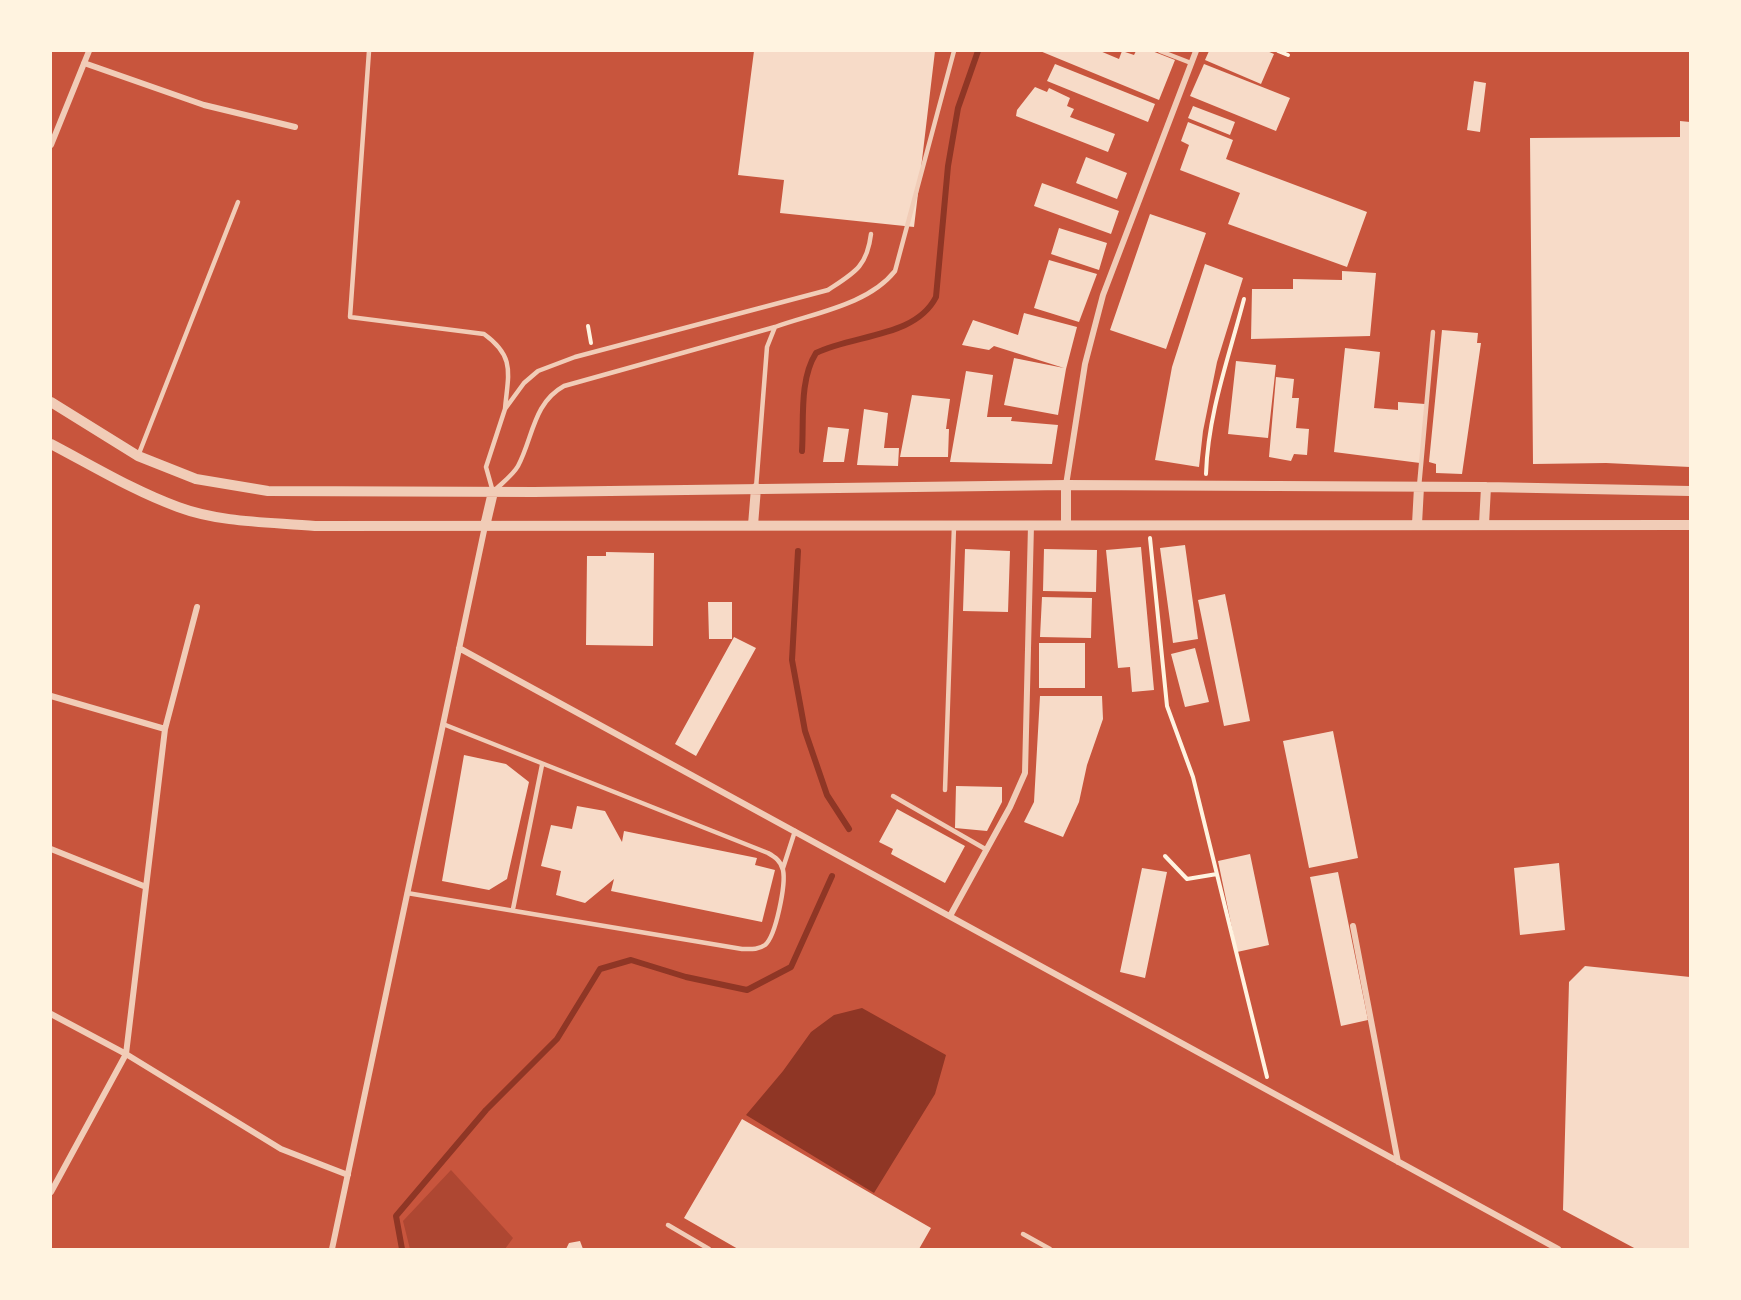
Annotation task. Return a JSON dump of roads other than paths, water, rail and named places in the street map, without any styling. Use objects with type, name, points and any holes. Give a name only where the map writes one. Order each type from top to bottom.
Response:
[{"type":"street","points":[[51,145],[89,51]]},
{"type":"street","points":[[1066,525],[1066,485],[1085,364],[1103,295],[1196,51]]},
{"type":"street","points":[[84,63],[204,105],[295,127]]},
{"type":"street","points":[[51,402],[138,456],[196,479],[268,491],[493,492],[1066,485],[1690,490]]},
{"type":"street","points":[[51,444],[138,490],[180,508],[237,520],[315,526],[1690,525]]},
{"type":"street","points":[[1417,524],[1419,487]]},
{"type":"street","points":[[1484,524],[1486,487]]},
{"type":"street","points":[[753,525],[756,488]]},
{"type":"street","points":[[333,1249],[493,492]]},
{"type":"street","points":[[950,916],[987,850],[1025,774],[1031,525]]},
{"type":"street","points":[[51,1192],[126,1054],[165,729],[197,607]]},
{"type":"street","points":[[459,648],[1558,1249]]},
{"type":"street","points":[[51,696],[165,729]]},
{"type":"street","points":[[51,849],[146,887]]},
{"type":"street","points":[[1353,926],[1398,1162]]},
{"type":"street","points":[[51,1014],[126,1054],[281,1149],[348,1175]]},
{"type":"lane","points":[[369,51],[350,317],[484,334],[500,345],[508,365],[505,410],[486,467],[493,492],[517,468],[540,410],[553,392],[564,386],[775,327],[855,300],[886,282],[895,271],[954,51]]},
{"type":"lane","points":[[1160,51],[1191,63]]},
{"type":"lane","points":[[138,456],[238,202]]},
{"type":"lane","points":[[505,410],[524,383],[538,371],[557,362],[828,290],[855,273],[865,262],[871,234]]},
{"type":"lane","points":[[756,488],[767,347],[775,327]]},
{"type":"lane","points":[[1419,487],[1433,332]]},
{"type":"lane","points":[[945,790],[954,525]]},
{"type":"lane","points":[[443,724],[768,853],[778,860],[783,868]]},
{"type":"lane","points":[[513,909],[542,765]]},
{"type":"lane","points":[[893,796],[987,850]]},
{"type":"lane","points":[[407,893],[742,949],[759,949],[774,933],[784,877],[783,868],[795,831]]},
{"type":"lane","points":[[668,1225],[709,1249]]},
{"type":"lane","points":[[1023,1234],[1050,1249]]},
{"type":"waterway","points":[[802,451],[805,388],[807,375],[816,353],[899,328],[926,310],[936,297],[948,166],[958,108],[978,51]]},
{"type":"waterway","points":[[798,551],[792,660],[805,731],[827,795],[849,829]]},
{"type":"waterway","points":[[402,1249],[396,1216],[486,1110],[557,1039],[600,969],[631,960],[686,977],[747,990],[791,967],[832,876]]}]
